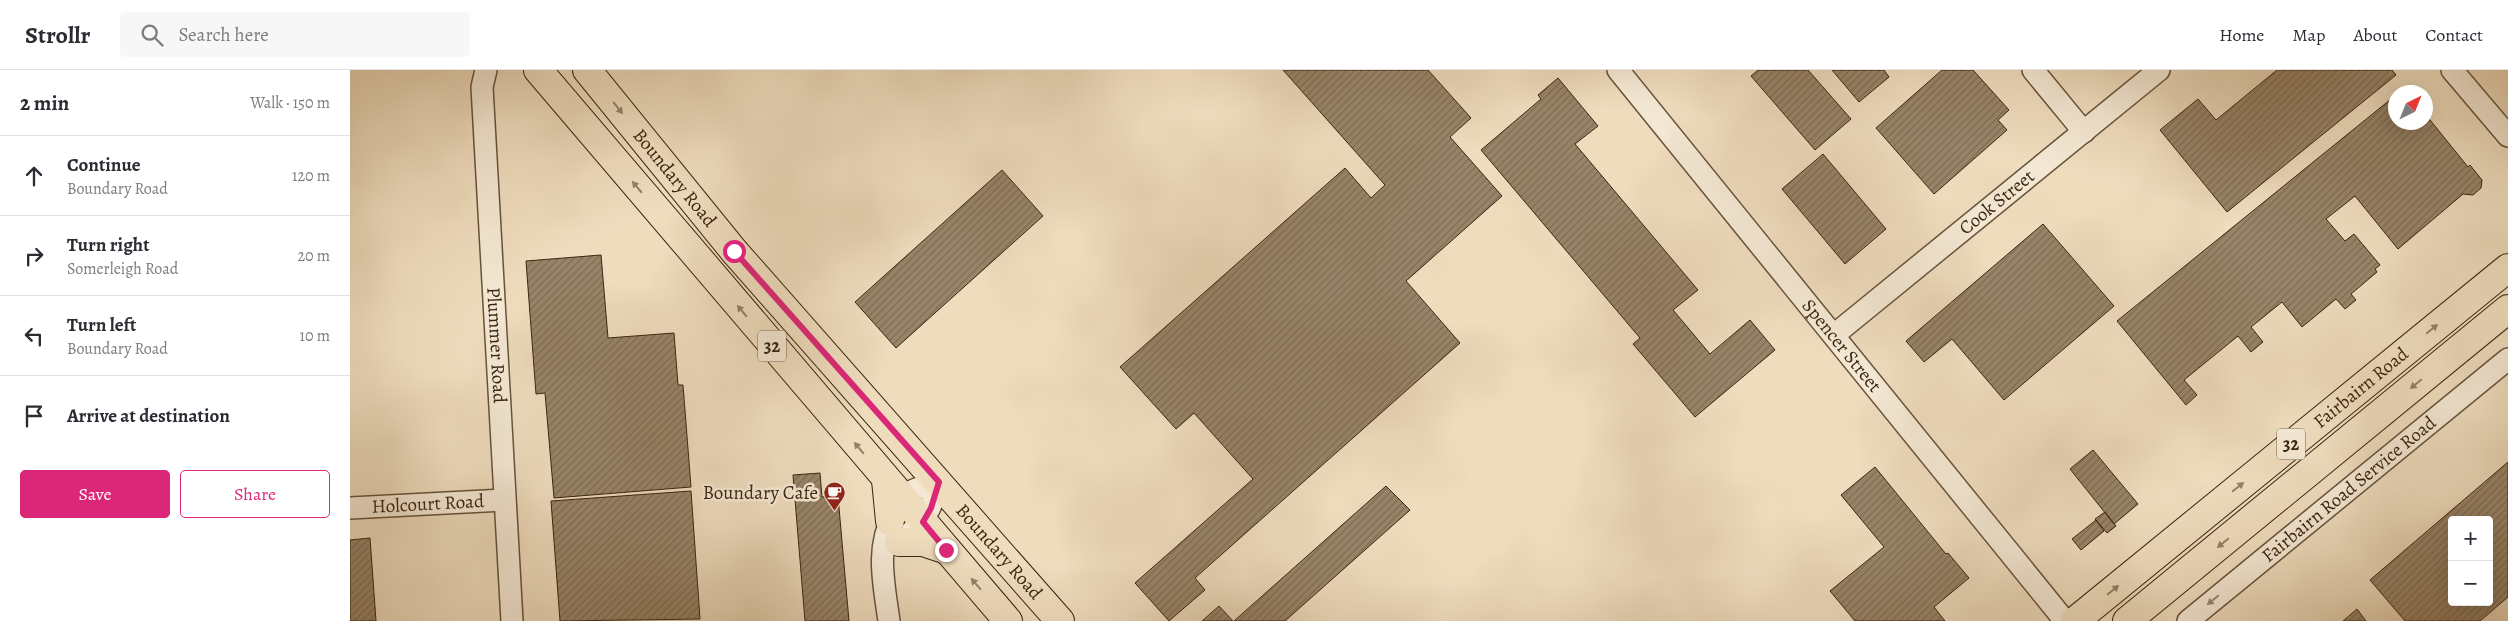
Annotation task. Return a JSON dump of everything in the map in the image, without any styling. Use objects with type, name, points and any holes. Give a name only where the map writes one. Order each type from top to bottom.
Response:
[{"type":"main road","name":"Boundary Road","points":[[538,70],[894,510],[923,522],[1008,621]]},
{"type":"main road","name":"Boundary Road","points":[[587,70],[734,251],[1060,621]]},
{"type":"main road","name":"Fairbairn Road","points":[[2075,621],[2508,268]]},
{"type":"main road","name":"Fairbairn Road","points":[[2127,621],[2508,309]]},
{"type":"main road","points":[[894,510],[923,542],[946,550]]},
{"type":"street","name":"Plummer Road","points":[[486,70],[482,87],[512,621]]},
{"type":"street","name":"Spencer Street","points":[[1618,70],[2065,621]]},
{"type":"street","points":[[2033,70],[2084,132]]},
{"type":"street","name":"Cook Street","points":[[1834,335],[2159,70]]},
{"type":"street","points":[[2452,70],[2508,136]]},
{"type":"street","name":"Fairbairn Road Service Road","points":[[2188,621],[2508,358]]},
{"type":"street","points":[[889,621],[881,564],[882,545],[894,510],[915,489],[939,482]]},
{"type":"street","points":[[923,522],[931,508],[939,482]]},
{"type":"street","name":"Holcourt Road","points":[[350,508],[504,500]]},
{"type":"building","points":[[1283,70],[1428,70],[1471,118],[1450,137],[1502,196],[1406,281],[1460,343],[1195,578],[1205,590],[1169,621],[1135,583],[1253,479],[1194,413],[1176,429],[1120,367],[1345,168],[1371,198],[1385,185]]},
{"type":"building","points":[[1758,70],[1808,70],[1851,119],[1815,150],[1751,76]]},
{"type":"building","points":[[1832,70],[1884,70],[1889,77],[1859,102]]},
{"type":"building","points":[[1942,70],[1973,70],[2009,110],[1998,120],[2007,130],[1934,194],[1876,128]]},
{"type":"building","points":[[2277,70],[2392,70],[2396,75],[2227,212],[2160,130],[2198,99],[2216,120]]},
{"type":"building","points":[[1558,78],[1598,126],[1575,144],[1698,290],[1673,310],[1710,354],[1750,320],[1775,350],[1695,417],[1633,344],[1640,338],[1481,150],[1541,99],[1538,95]]},
{"type":"building","points":[[2388,101],[2388,130],[2433,130],[2433,124],[2468,167],[2470,165],[2482,180],[2481,188],[2473,195],[2463,194],[2398,249],[2355,196],[2326,219],[2345,241],[2354,234],[2380,265],[2375,269],[2377,272],[2351,294],[2356,300],[2345,309],[2336,299],[2302,327],[2282,302],[2251,327],[2263,342],[2251,352],[2238,336],[2184,380],[2197,395],[2186,405],[2117,321]]},
{"type":"building","points":[[1823,154],[1886,229],[1845,264],[1782,189]]},
{"type":"building","points":[[1002,170],[1043,216],[896,348],[855,302]]},
{"type":"building","points":[[2043,224],[2114,306],[2004,400],[1952,339],[1924,362],[1906,341]]},
{"type":"building","points":[[601,255],[608,338],[674,333],[678,385],[683,385],[691,487],[554,498],[545,393],[536,394],[526,261]]},
{"type":"building","points":[[2093,450],[2138,504],[2114,524],[2070,469]]},
{"type":"building","points":[[2508,462],[2508,597],[2480,621],[2405,621],[2370,580]]},
{"type":"building","points":[[1875,467],[1946,554],[1948,553],[1969,578],[1934,607],[1945,621],[1855,621],[1830,591],[1884,547],[1841,495]]},
{"type":"building","points":[[820,473],[822,497],[838,496],[849,621],[805,621],[793,475]]},
{"type":"building","points":[[1386,486],[1410,510],[1285,621],[1234,621]]},
{"type":"building","points":[[691,491],[700,619],[560,621],[551,501]]},
{"type":"building","points":[[2105,512],[2116,526],[2107,533],[2095,519]]},
{"type":"building","points":[[2096,520],[2104,531],[2081,550],[2072,539]]},
{"type":"building","points":[[370,538],[376,621],[350,621],[350,540]]},
{"type":"building","points":[[1219,606],[1233,621],[1202,621]]},
{"type":"building","points":[[2357,609],[2366,621],[2343,621]]},
{"type":"place","name":"Boundary Cafe","points":[[834,512]]},
{"type":"route","points":[[734,251],[939,482],[931,508],[923,522],[946,550]]}]
